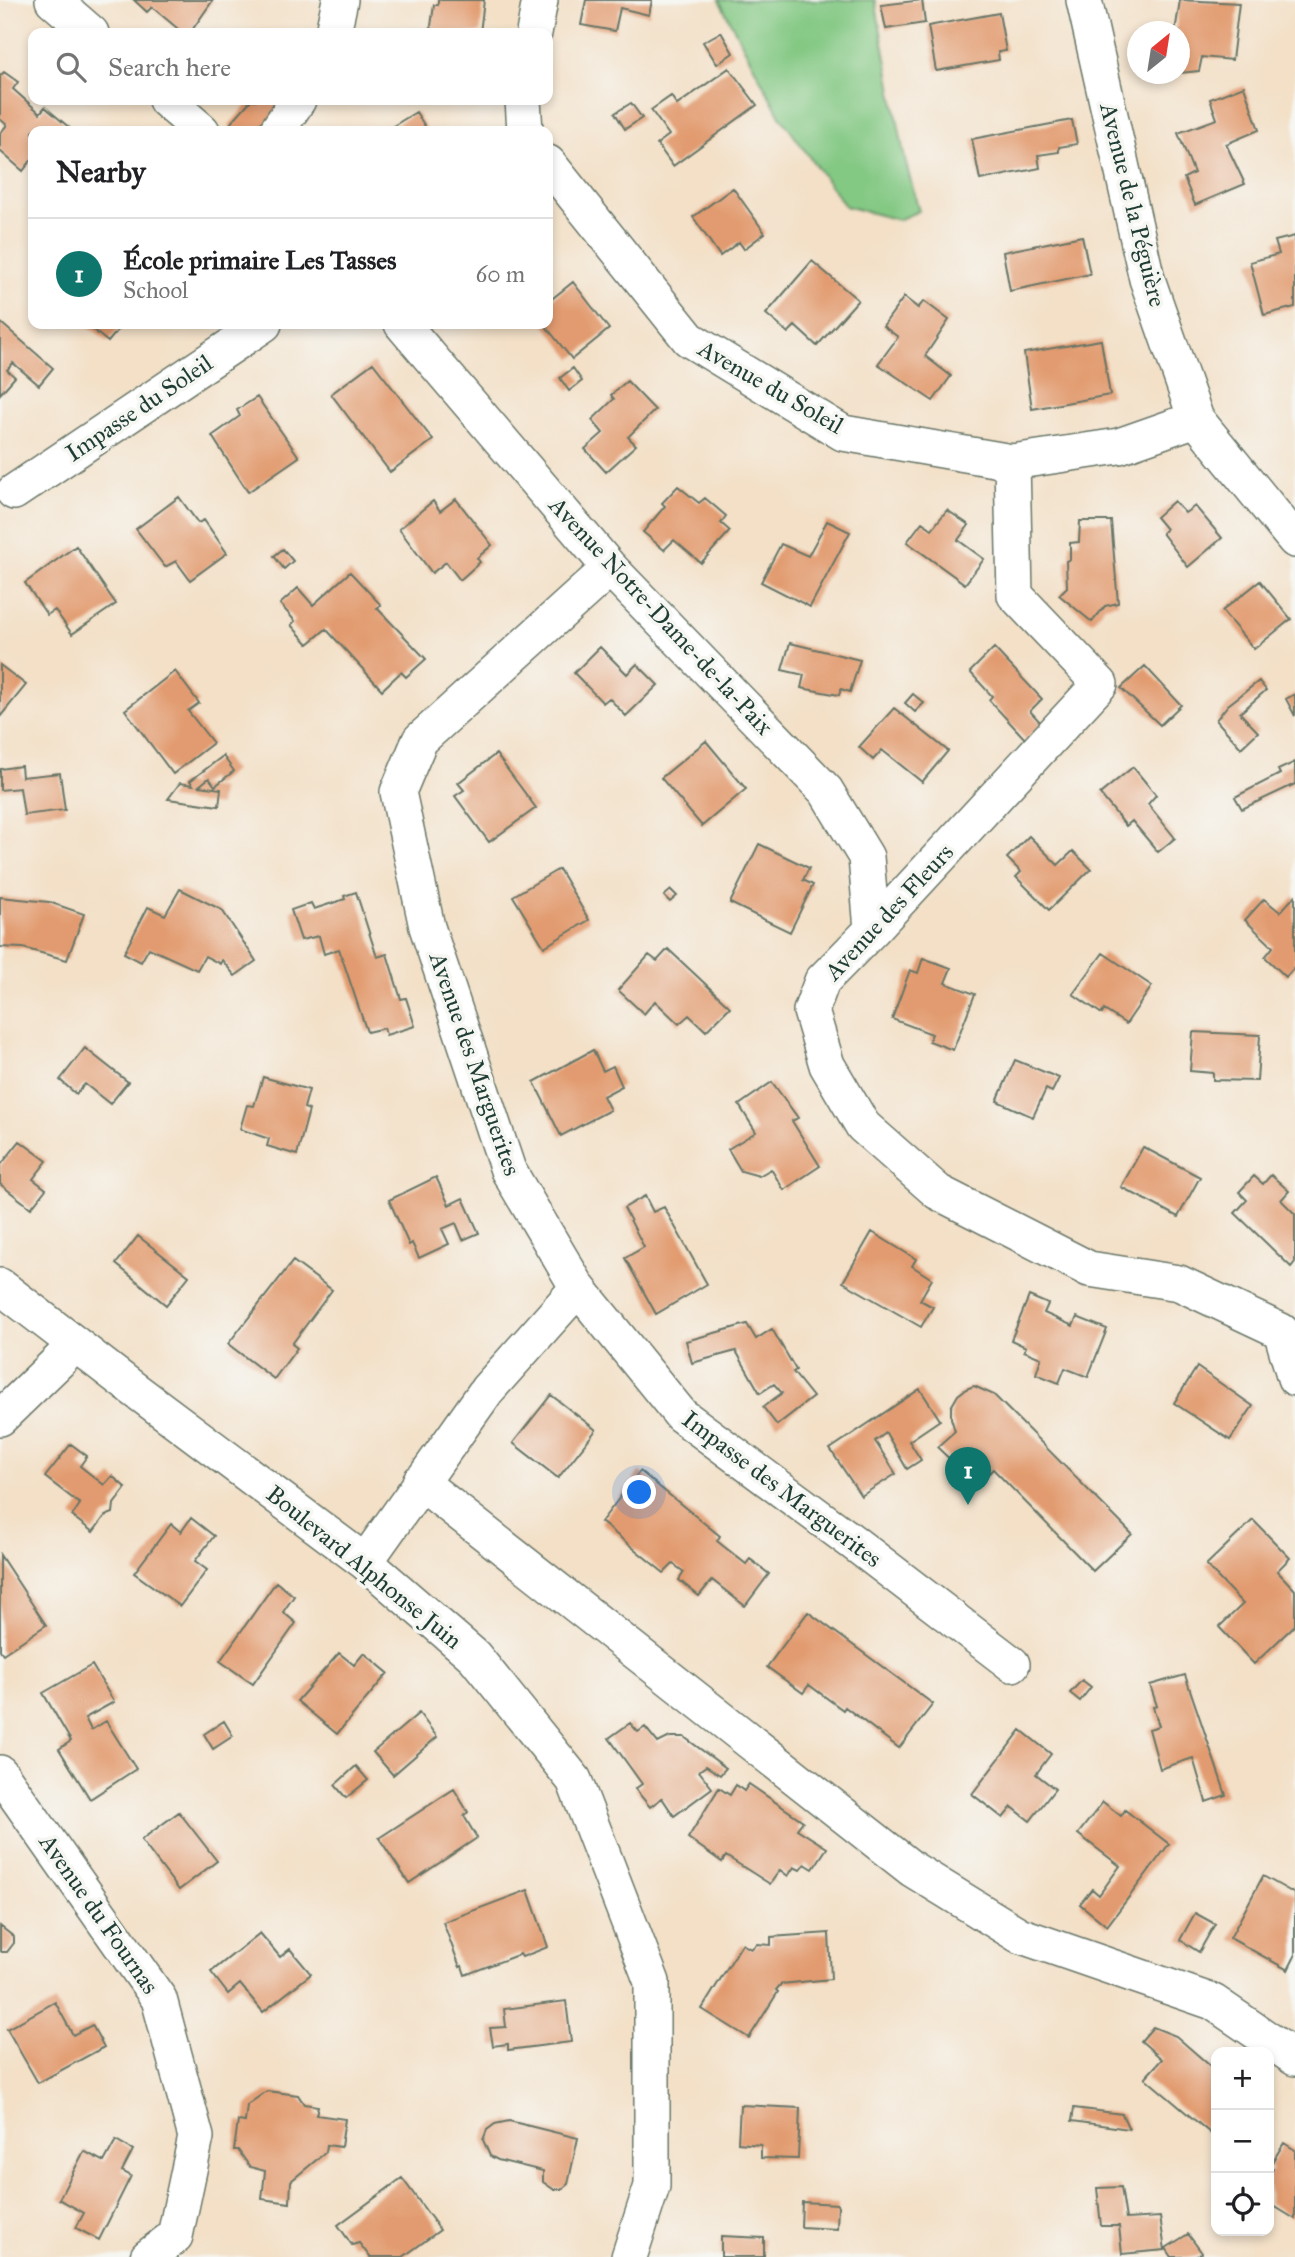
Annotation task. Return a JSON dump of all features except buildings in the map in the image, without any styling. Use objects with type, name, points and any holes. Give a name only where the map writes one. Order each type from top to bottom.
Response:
[{"type":"street","points":[[54,0],[85,28]]},
{"type":"street","points":[[334,28],[340,0]]},
{"type":"street","points":[[535,28],[540,0]]},
{"type":"street","name":"Avenue de la Péguière","points":[[1084,0],[1147,279],[1196,419],[1295,540]]},
{"type":"street","points":[[172,105],[196,126]]},
{"type":"street","points":[[280,126],[295,105]]},
{"type":"street","points":[[523,105],[525,126]]},
{"type":"street","name":"Avenue du Soleil","points":[[553,169],[689,339],[843,433],[1012,462],[1119,446],[1196,419]]},
{"type":"street","name":"Impasse du Soleil","points":[[14,492],[257,329]]},
{"type":"street","name":"Avenue Notre-Dame-de-la-Paix","points":[[406,329],[610,568],[826,790],[866,858],[872,930]]},
{"type":"street","name":"Avenue des Fleurs","points":[[1012,462],[1015,596],[1100,684],[822,981],[811,1012],[827,1065],[863,1126],[938,1192],[1089,1269],[1179,1283],[1288,1327],[1295,1378]]},
{"type":"street","name":"Avenue des Marguerites","points":[[578,1289],[508,1170],[427,927],[398,792],[420,740],[610,568]]},
{"type":"street","name":"Boulevard Alphonse Juin","points":[[0,1286],[365,1562],[474,1656],[574,1780],[652,1982],[652,2186],[629,2257]]},
{"type":"street","points":[[365,1562],[487,1390],[578,1289]]},
{"type":"street","name":"Impasse des Marguerites","points":[[578,1289],[681,1415],[1012,1664]]},
{"type":"street","points":[[0,1418],[74,1343]]},
{"type":"street","points":[[420,1482],[912,1869],[1019,1935],[1213,2002],[1295,2058]]},
{"type":"street","name":"Avenue du Fournas","points":[[0,1773],[159,1999],[196,2137],[175,2236],[148,2257]]},
{"type":"green space","points":[[719,0],[875,0],[905,160],[919,211],[898,220],[845,206],[780,116]]},
{"type":"place","name":"École primaire Les Tasses","points":[[968,1505]]}]
